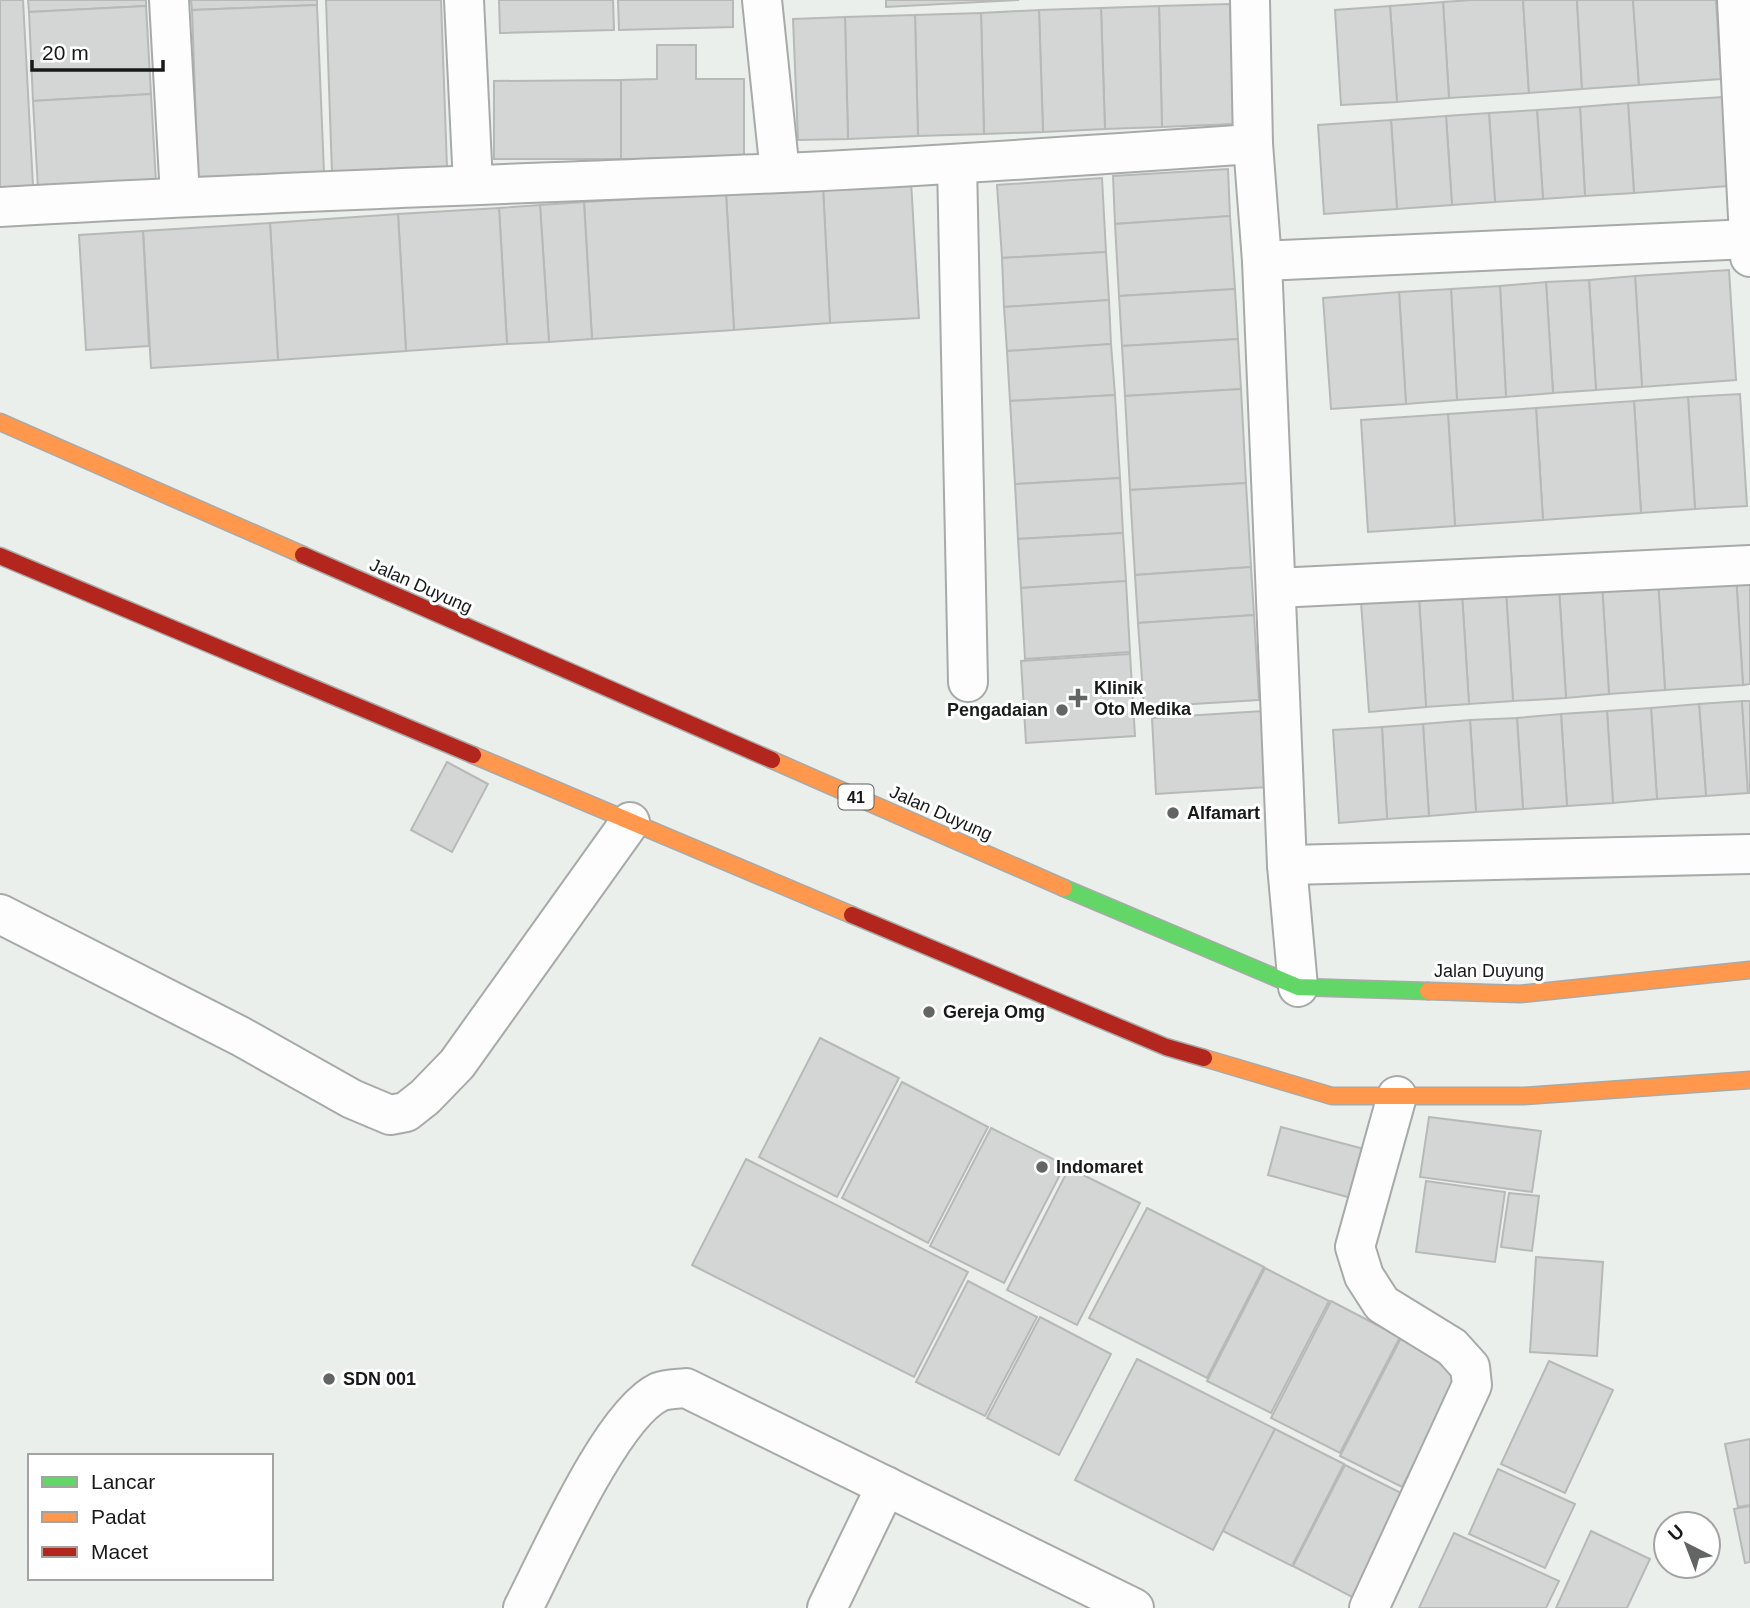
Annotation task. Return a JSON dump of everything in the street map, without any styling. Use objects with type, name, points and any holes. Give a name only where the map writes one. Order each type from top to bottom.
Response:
[{"type":"highway","name":"Jalan Duyung","points":[[0,422],[1135,919],[1298,987],[1520,994],[1750,970]]},
{"type":"highway","points":[[0,556],[1166,1047],[1332,1096],[1524,1096],[1750,1080]]},
{"type":"street","points":[[169,0],[180,196]]},
{"type":"street","points":[[464,0],[473,184]]},
{"type":"street","points":[[762,0],[780,173]]},
{"type":"street","points":[[1250,0],[1253,144],[1262,261],[1287,865],[1298,987]]},
{"type":"street","points":[[1737,0],[1750,257]]},
{"type":"street","points":[[0,207],[180,196],[780,173],[1253,144]]},
{"type":"street","points":[[957,164],[968,682]]},
{"type":"street","points":[[1262,261],[1750,239]]},
{"type":"street","points":[[1276,588],[1750,565]]},
{"type":"street","points":[[0,914],[240,1036],[352,1099],[390,1115],[406,1112],[457,1064],[630,821]]},
{"type":"street","points":[[1287,865],[1750,854]]},
{"type":"street","points":[[1369,1608],[1472,1385],[1470,1367],[1452,1347],[1382,1304],[1364,1276],[1355,1247],[1397,1096]]},
{"type":"street","points":[[523,1608],[592,1472],[635,1410],[660,1392],[686,1388],[1129,1607]]},
{"type":"street","points":[[827,1608],[886,1486]]},
{"type":"building","points":[[0,0],[23,0],[33,186],[0,188]]},
{"type":"building","points":[[28,0],[146,0],[146,6],[29,12]]},
{"type":"building","points":[[191,0],[317,0],[317,5],[192,10]]},
{"type":"building","points":[[326,0],[441,0],[447,168],[332,173]]},
{"type":"building","points":[[499,0],[613,0],[614,30],[500,33]]},
{"type":"building","points":[[618,0],[733,0],[733,27],[619,30]]},
{"type":"building","points":[[886,0],[1019,0],[886,7]]},
{"type":"building","points":[[1523,0],[1529,93],[1449,98],[1443,2]]},
{"type":"building","points":[[1523,0],[1577,0],[1582,89],[1529,93]]},
{"type":"building","points":[[1577,0],[1633,0],[1639,85],[1582,89]]},
{"type":"building","points":[[1633,0],[1716,0],[1721,79],[1639,85]]},
{"type":"building","points":[[1443,2],[1449,98],[1397,102],[1390,6]]},
{"type":"building","points":[[1230,4],[1234,124],[1162,127],[1159,6]]},
{"type":"building","points":[[317,5],[324,172],[198,178],[192,10]]},
{"type":"building","points":[[146,6],[151,94],[33,101],[29,12]]},
{"type":"building","points":[[1159,6],[1162,127],[1105,129],[1101,8]]},
{"type":"building","points":[[1390,6],[1397,102],[1341,105],[1335,10]]},
{"type":"building","points":[[1101,8],[1105,129],[1043,132],[1039,10]]},
{"type":"building","points":[[1039,10],[1043,132],[984,134],[981,13]]},
{"type":"building","points":[[981,13],[984,134],[918,136],[915,15]]},
{"type":"building","points":[[915,15],[918,136],[848,139],[845,17]]},
{"type":"building","points":[[845,17],[848,139],[798,140],[793,19]]},
{"type":"building","points":[[657,45],[696,45],[696,79],[744,79],[744,158],[621,159],[621,80],[657,79]]},
{"type":"building","points":[[621,80],[621,159],[494,159],[494,81]]},
{"type":"building","points":[[151,94],[156,183],[38,189],[33,101]]},
{"type":"building","points":[[1723,97],[1728,186],[1634,193],[1628,103]]},
{"type":"building","points":[[1628,103],[1634,193],[1585,196],[1580,107]]},
{"type":"building","points":[[1580,107],[1585,196],[1543,199],[1537,110]]},
{"type":"building","points":[[1537,110],[1543,199],[1495,202],[1489,113]]},
{"type":"building","points":[[1489,113],[1495,202],[1452,205],[1446,116]]},
{"type":"building","points":[[1446,116],[1452,205],[1397,209],[1391,120]]},
{"type":"building","points":[[1391,120],[1397,209],[1324,214],[1318,125]]},
{"type":"building","points":[[1228,169],[1230,216],[1115,224],[1113,176]]},
{"type":"building","points":[[1102,178],[1106,252],[1002,258],[997,185]]},
{"type":"building","points":[[911,181],[919,318],[830,323],[823,187]]},
{"type":"building","points":[[823,187],[830,323],[734,330],[726,193]]},
{"type":"building","points":[[726,193],[734,330],[592,339],[584,202]]},
{"type":"building","points":[[584,202],[592,339],[549,342],[540,205]]},
{"type":"building","points":[[540,205],[549,342],[507,344],[499,208]]},
{"type":"building","points":[[499,208],[507,344],[406,351],[398,214]]},
{"type":"building","points":[[398,214],[406,351],[278,360],[270,223]]},
{"type":"building","points":[[1230,216],[1235,289],[1119,296],[1115,224]]},
{"type":"building","points":[[270,223],[278,360],[151,368],[143,231]]},
{"type":"building","points":[[143,231],[149,346],[86,350],[79,235]]},
{"type":"building","points":[[1106,252],[1109,300],[1004,307],[1002,258]]},
{"type":"building","points":[[1729,270],[1736,380],[1642,387],[1635,276]]},
{"type":"building","points":[[1635,276],[1642,387],[1596,390],[1589,280]]},
{"type":"building","points":[[1589,280],[1596,390],[1553,393],[1546,282]]},
{"type":"building","points":[[1546,282],[1553,393],[1506,397],[1500,286]]},
{"type":"building","points":[[1500,286],[1506,397],[1457,400],[1451,289]]},
{"type":"building","points":[[1235,289],[1238,339],[1122,346],[1119,296]]},
{"type":"building","points":[[1451,289],[1457,400],[1406,404],[1399,292]]},
{"type":"building","points":[[1399,292],[1406,404],[1331,409],[1323,298]]},
{"type":"building","points":[[1109,300],[1111,344],[1007,351],[1004,307]]},
{"type":"building","points":[[1238,339],[1241,389],[1125,396],[1122,346]]},
{"type":"building","points":[[1111,344],[1115,395],[1010,401],[1007,351]]},
{"type":"building","points":[[1241,389],[1246,483],[1130,490],[1125,396]]},
{"type":"building","points":[[1740,394],[1747,506],[1695,509],[1688,397]]},
{"type":"building","points":[[1115,395],[1120,478],[1015,484],[1010,401]]},
{"type":"building","points":[[1688,397],[1695,509],[1641,513],[1634,401]]},
{"type":"building","points":[[1634,401],[1641,513],[1543,520],[1536,408]]},
{"type":"building","points":[[1536,408],[1543,520],[1455,526],[1448,414]]},
{"type":"building","points":[[1448,414],[1455,526],[1368,532],[1361,420]]},
{"type":"building","points":[[1120,478],[1123,533],[1018,539],[1015,484]]},
{"type":"building","points":[[1246,483],[1251,567],[1135,575],[1130,490]]},
{"type":"building","points":[[1123,533],[1126,581],[1021,588],[1018,539]]},
{"type":"building","points":[[1251,567],[1254,615],[1138,623],[1135,575]]},
{"type":"building","points":[[1750,574],[1750,684],[1743,685],[1736,575]]},
{"type":"building","points":[[1736,575],[1743,685],[1665,690],[1658,580]]},
{"type":"building","points":[[1658,580],[1665,690],[1609,694],[1602,584]]},
{"type":"building","points":[[1126,581],[1130,652],[1025,659],[1021,588]]},
{"type":"building","points":[[1602,584],[1609,694],[1566,698],[1559,588]]},
{"type":"building","points":[[1559,588],[1566,698],[1513,701],[1506,591]]},
{"type":"building","points":[[1506,591],[1513,701],[1469,704],[1462,594]]},
{"type":"building","points":[[1462,594],[1469,704],[1426,707],[1419,598]]},
{"type":"building","points":[[1419,598],[1426,707],[1369,712],[1361,602]]},
{"type":"building","points":[[1254,615],[1259,700],[1144,707],[1138,623]]},
{"type":"building","name":"Klinik Oto Medika","points":[[1130,654],[1135,736],[1026,743],[1021,661]]},
{"type":"building","points":[[1742,701],[1748,793],[1706,796],[1699,704]]},
{"type":"building","points":[[1742,701],[1750,701],[1750,793],[1748,793]]},
{"type":"building","points":[[1699,704],[1706,796],[1657,799],[1651,708]]},
{"type":"building","points":[[1651,708],[1657,799],[1613,803],[1607,711]]},
{"type":"building","points":[[1263,711],[1268,787],[1156,794],[1152,718]]},
{"type":"building","points":[[1607,711],[1613,803],[1567,806],[1561,714]]},
{"type":"building","points":[[1561,714],[1567,806],[1523,809],[1517,718]]},
{"type":"building","points":[[1517,718],[1523,809],[1476,812],[1470,720]]},
{"type":"building","points":[[1470,720],[1476,812],[1429,816],[1423,724]]},
{"type":"building","points":[[1423,724],[1429,816],[1387,819],[1382,727]]},
{"type":"building","points":[[1382,727],[1387,819],[1339,823],[1333,730]]},
{"type":"building","points":[[447,762],[488,784],[452,852],[411,830]]},
{"type":"building","points":[[820,1038],[899,1078],[837,1197],[759,1157]]},
{"type":"building","points":[[902,1082],[988,1127],[928,1243],[842,1198]]},
{"type":"building","points":[[1429,1117],[1541,1131],[1532,1192],[1420,1177]]},
{"type":"building","points":[[1281,1127],[1364,1149],[1351,1198],[1268,1175]]},
{"type":"building","points":[[991,1128],[1065,1165],[1004,1283],[930,1246]]},
{"type":"building","points":[[746,1159],[968,1272],[914,1377],[692,1265]]},
{"type":"building","points":[[1069,1168],[1140,1203],[1077,1325],[1007,1290]]},
{"type":"building","points":[[1426,1181],[1505,1192],[1495,1262],[1416,1252]]},
{"type":"building","points":[[1509,1193],[1539,1196],[1532,1251],[1501,1247]]},
{"type":"building","points":[[1147,1208],[1264,1267],[1207,1378],[1089,1318]]},
{"type":"building","points":[[1536,1257],[1603,1262],[1597,1356],[1530,1352]]},
{"type":"building","points":[[1265,1268],[1329,1301],[1271,1413],[1207,1381]]},
{"type":"building","points":[[968,1281],[1037,1317],[985,1416],[916,1382]]},
{"type":"building","points":[[1331,1301],[1400,1337],[1340,1453],[1271,1418]]},
{"type":"building","points":[[1040,1317],[1111,1354],[1059,1455],[987,1418]]},
{"type":"building","points":[[1401,1338],[1463,1369],[1402,1487],[1340,1456]]},
{"type":"building","points":[[1137,1359],[1275,1429],[1213,1550],[1075,1480]]},
{"type":"building","points":[[1549,1361],[1613,1390],[1565,1493],[1501,1464]]},
{"type":"building","points":[[1275,1429],[1344,1464],[1292,1566],[1223,1531]]},
{"type":"building","points":[[1750,1439],[1750,1505],[1738,1507],[1725,1444]]},
{"type":"building","points":[[1345,1465],[1405,1495],[1352,1597],[1293,1566]]},
{"type":"building","points":[[1498,1469],[1575,1504],[1545,1568],[1469,1534]]},
{"type":"building","points":[[1750,1506],[1750,1562],[1745,1563],[1734,1509]]},
{"type":"building","points":[[1591,1531],[1650,1559],[1627,1608],[1556,1608]]},
{"type":"building","points":[[1454,1533],[1559,1581],[1546,1608],[1419,1608]]},
{"type":"traffic: fast","points":[[1064,888],[1298,987],[1428,991]]},
{"type":"traffic: slow","points":[[0,422],[303,555]]},
{"type":"traffic: slow","points":[[473,755],[852,915]]},
{"type":"traffic: slow","points":[[772,760],[1064,888]]},
{"type":"traffic: slow","points":[[1428,991],[1520,994],[1750,970]]},
{"type":"traffic: slow","points":[[1204,1058],[1332,1096],[1524,1096],[1750,1080]]},
{"type":"traffic: jam","points":[[303,555],[772,760]]},
{"type":"traffic: jam","points":[[0,556],[473,755]]},
{"type":"traffic: jam","points":[[852,915],[1166,1047],[1204,1058]]},
{"type":"place","name":"Klinik Oto Medika","points":[[1078,698]]},
{"type":"place","name":"Pengadaian","points":[[1062,710]]},
{"type":"place","name":"Alfamart","points":[[1173,813]]},
{"type":"place","name":"Gereja Omg","points":[[929,1012]]},
{"type":"place","name":"Indomaret","points":[[1042,1167]]},
{"type":"place","name":"SDN 001","points":[[329,1379]]}]
